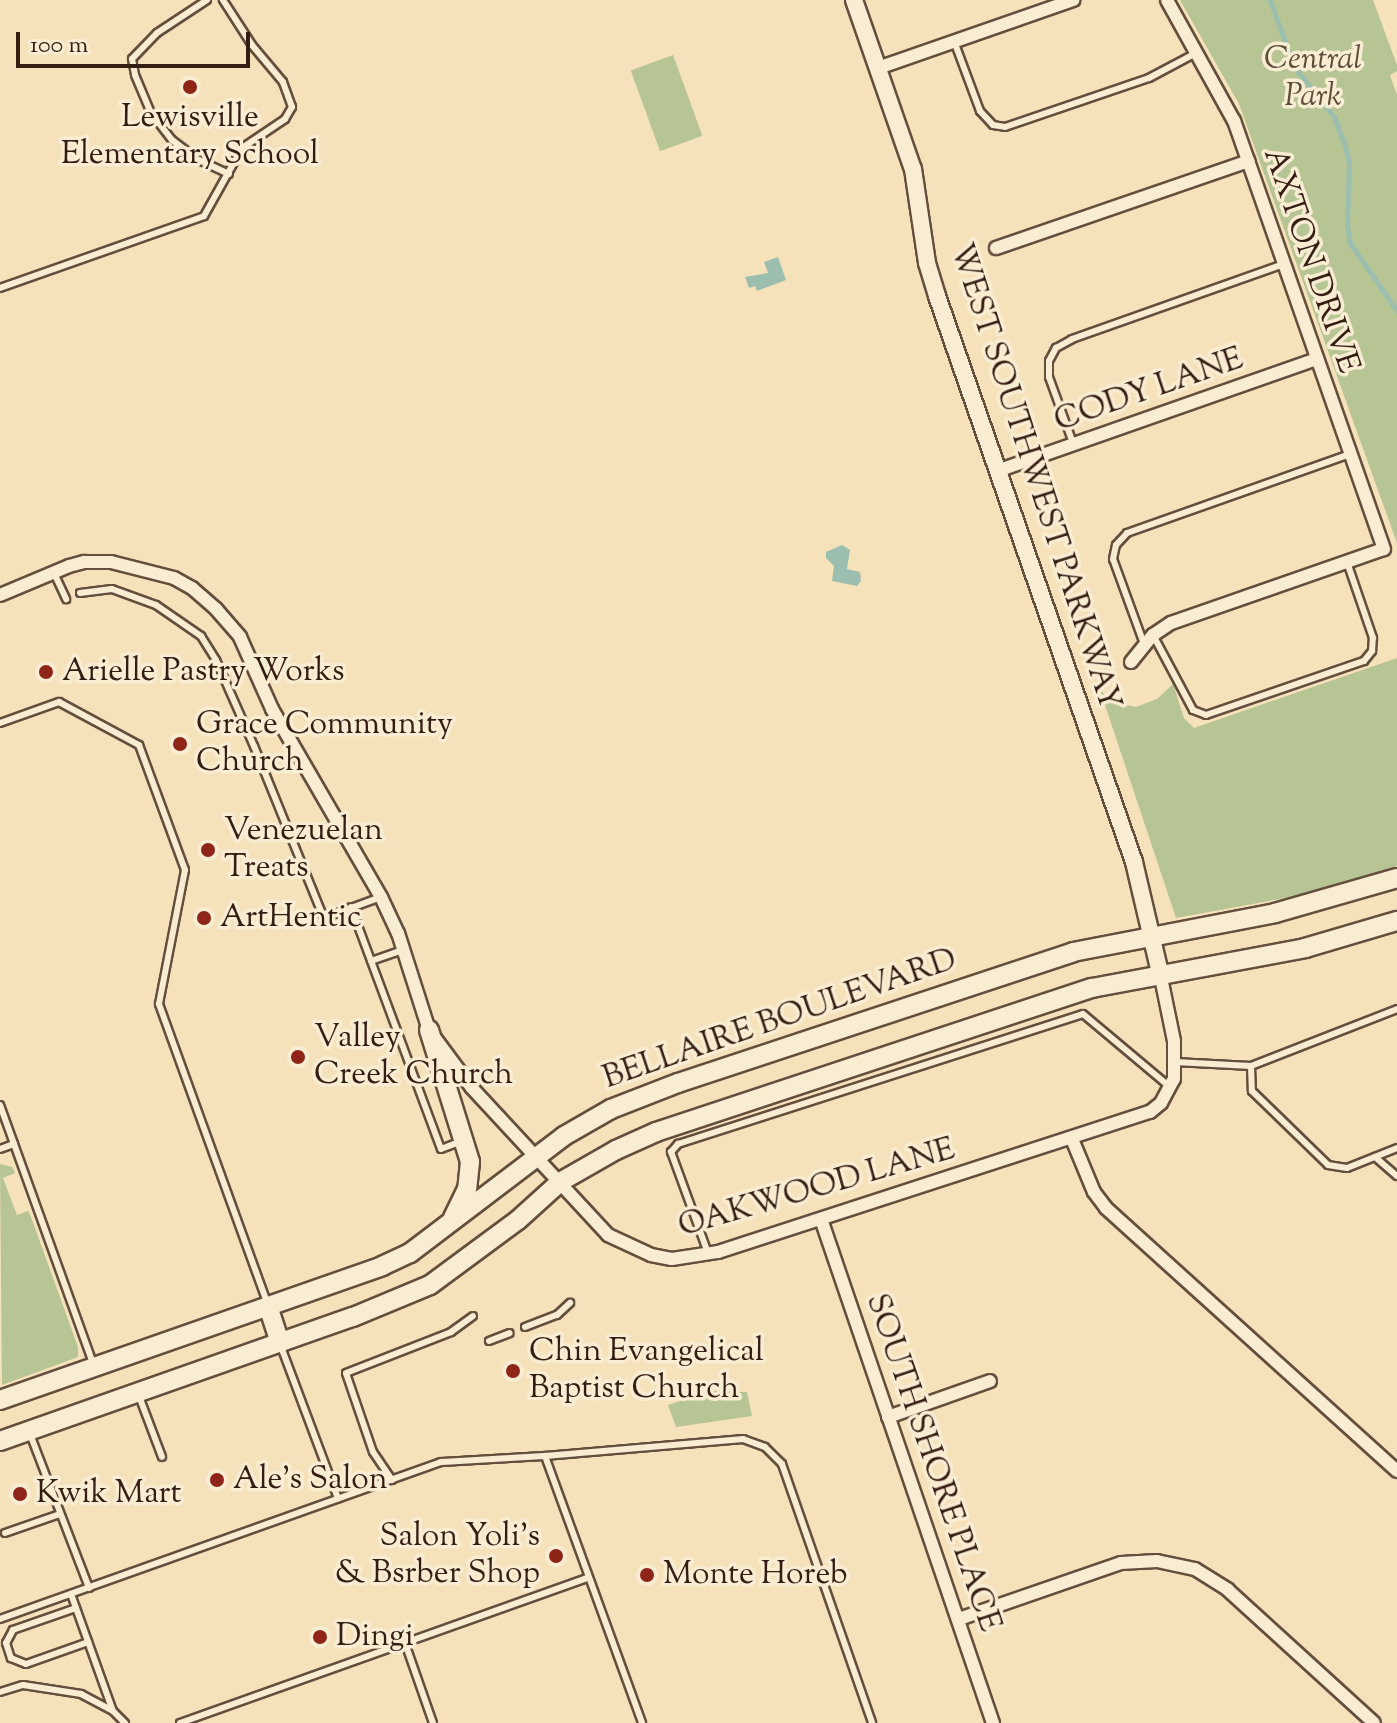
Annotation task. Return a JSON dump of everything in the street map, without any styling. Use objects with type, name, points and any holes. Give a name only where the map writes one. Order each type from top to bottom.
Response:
[{"type":"main road","name":"BELLAIRE BOULEVARD","points":[[0,1400],[382,1266],[410,1253],[536,1155],[611,1109],[678,1083],[1039,962],[1152,935],[1275,913],[1397,878]]},
{"type":"main road","name":"BELLAIRE BOULEVARD","points":[[0,1441],[393,1302],[445,1277],[560,1182],[616,1150],[668,1128],[1092,988],[1305,948],[1397,921]]},
{"type":"main road","points":[[429,1030],[466,1140],[469,1177],[450,1223]]},
{"type":"main road","points":[[268,1306],[280,1343]]},
{"type":"street","name":"WEST SOUTHWEST PARKWAY","points":[[854,0],[915,177],[934,288],[1134,862],[1160,973]]},
{"type":"street","points":[[878,68],[1073,0]]},
{"type":"street","name":"AXTON DRIVE","points":[[1167,0],[1230,112],[1384,549],[1347,562]]},
{"type":"street","points":[[996,248],[1248,161]]},
{"type":"street","name":"CODY LANE","points":[[997,471],[1317,359]]},
{"type":"street","name":"OAKWOOD LANE","points":[[0,595],[84,562],[152,570],[192,588],[216,609],[240,637],[272,709],[381,897],[426,1012],[429,1030],[472,1088],[608,1235],[632,1248],[672,1259],[708,1254],[1150,1112],[1161,1103],[1170,1087]]},
{"type":"street","points":[[1131,662],[1148,640],[1171,623],[1347,562]]},
{"type":"street","points":[[1160,973],[1175,1062],[1170,1087]]},
{"type":"street","points":[[1072,1139],[1094,1192],[1106,1208],[1397,1471]]},
{"type":"street","name":"SOUTH SHORE PLACE","points":[[821,1219],[993,1723]]},
{"type":"street","points":[[888,1417],[990,1381]]},
{"type":"street","points":[[959,1619],[1121,1563],[1157,1561],[1195,1569],[1228,1590],[1374,1723]]},
{"type":"lane","points":[[207,0],[157,33],[132,59],[135,75],[151,113],[172,140],[199,160],[229,174]]},
{"type":"lane","points":[[0,288],[204,216],[242,148],[285,119],[292,107],[283,82],[252,45],[223,0]]},
{"type":"lane","points":[[954,41],[980,111],[993,125],[1005,127],[1149,78],[1196,53]]},
{"type":"lane","points":[[1073,445],[1049,377],[1049,361],[1056,348],[1072,339],[1284,264]]},
{"type":"lane","points":[[1347,562],[1373,638],[1372,651],[1364,661],[1206,715],[1193,710],[1148,640],[1113,559],[1116,545],[1127,533],[1350,454]]},
{"type":"lane","points":[[53,572],[66,599]]},
{"type":"lane","points":[[80,593],[112,589],[156,605],[201,636],[216,660],[254,746],[324,918],[381,897]]},
{"type":"lane","points":[[0,723],[59,702],[139,745],[185,870],[159,1004],[268,1306]]},
{"type":"lane","points":[[351,907],[441,1149],[466,1140]]},
{"type":"lane","points":[[371,961],[403,950]]},
{"type":"lane","points":[[1175,1062],[1251,1066],[1397,1009]]},
{"type":"lane","points":[[708,1254],[671,1152],[678,1144],[1083,1014],[1170,1087]]},
{"type":"lane","points":[[1251,1066],[1252,1091],[1328,1165],[1347,1168],[1397,1148]]},
{"type":"lane","points":[[0,1105],[95,1367]]},
{"type":"lane","points":[[0,1149],[14,1144]]},
{"type":"lane","points":[[1375,1157],[1397,1176]]},
{"type":"lane","points":[[525,1327],[557,1315],[570,1303]]},
{"type":"lane","points":[[392,1480],[373,1452],[346,1373],[451,1332],[473,1316]]},
{"type":"lane","points":[[489,1341],[510,1333]]},
{"type":"lane","points":[[280,1343],[338,1498]]},
{"type":"lane","points":[[138,1393],[162,1457]]},
{"type":"lane","points":[[29,1431],[89,1588]]},
{"type":"lane","points":[[0,1619],[441,1462],[743,1439],[765,1447],[782,1464],[872,1723]]},
{"type":"lane","points":[[545,1456],[642,1723]]},
{"type":"lane","points":[[5,1533],[60,1514]]},
{"type":"lane","points":[[180,1723],[589,1577]]},
{"type":"lane","points":[[71,1594],[113,1711]]},
{"type":"lane","points":[[76,1608],[13,1630],[7,1635],[6,1645],[11,1658],[26,1664],[88,1642]]},
{"type":"lane","points":[[405,1643],[433,1723]]},
{"type":"lane","points":[[0,1692],[23,1685],[81,1694],[113,1711],[125,1723]]},
{"type":"green space","name":"Central Park","points":[[1180,0],[1373,0],[1397,65],[1397,71],[1390,75],[1397,95],[1397,543],[1239,104]]},
{"type":"green space","points":[[673,55],[702,136],[660,151],[631,70]]},
{"type":"green space","points":[[1397,658],[1397,866],[1329,890],[1176,918],[1100,690],[1113,702],[1136,707],[1157,699],[1173,684],[1184,718],[1194,728]]},
{"type":"green space","points":[[0,1164],[12,1167],[15,1173],[3,1178],[17,1215],[28,1211],[31,1217],[78,1347],[78,1357],[2,1385]]},
{"type":"green space","points":[[710,1391],[747,1392],[752,1416],[676,1427],[668,1405]]},
{"type":"shaded area","points":[[778,257],[786,280],[757,291],[755,286],[749,288],[745,277],[768,273],[764,262]]},
{"type":"shaded area","points":[[842,545],[850,550],[847,569],[860,572],[861,581],[857,586],[832,581],[834,566],[826,558],[826,552]]},
{"type":"waterway","points":[[1270,0],[1294,67],[1334,117],[1345,146],[1349,164],[1347,225],[1350,243],[1397,311]]},
{"type":"place","name":"Lewisville Elementary School","points":[[190,87]]},
{"type":"place","name":"Arielle Pastry Works","points":[[46,672]]},
{"type":"place","name":"Grace Community Church","points":[[180,744]]},
{"type":"place","name":"Venezuelan Treats","points":[[208,850]]},
{"type":"place","name":"ArtHentic","points":[[204,918]]},
{"type":"place","name":"Valley Creek Church","points":[[298,1057]]},
{"type":"place","name":"Chin Evangelical Baptist Church","points":[[513,1371]]},
{"type":"place","name":"Ale's Salon","points":[[217,1480]]},
{"type":"place","name":"Kwik Mart","points":[[20,1494]]},
{"type":"place","name":"Salon Yoli's & Bsrber Shop","points":[[556,1556]]},
{"type":"place","name":"Monte Horeb","points":[[647,1575]]},
{"type":"place","name":"Dingi","points":[[320,1637]]}]
